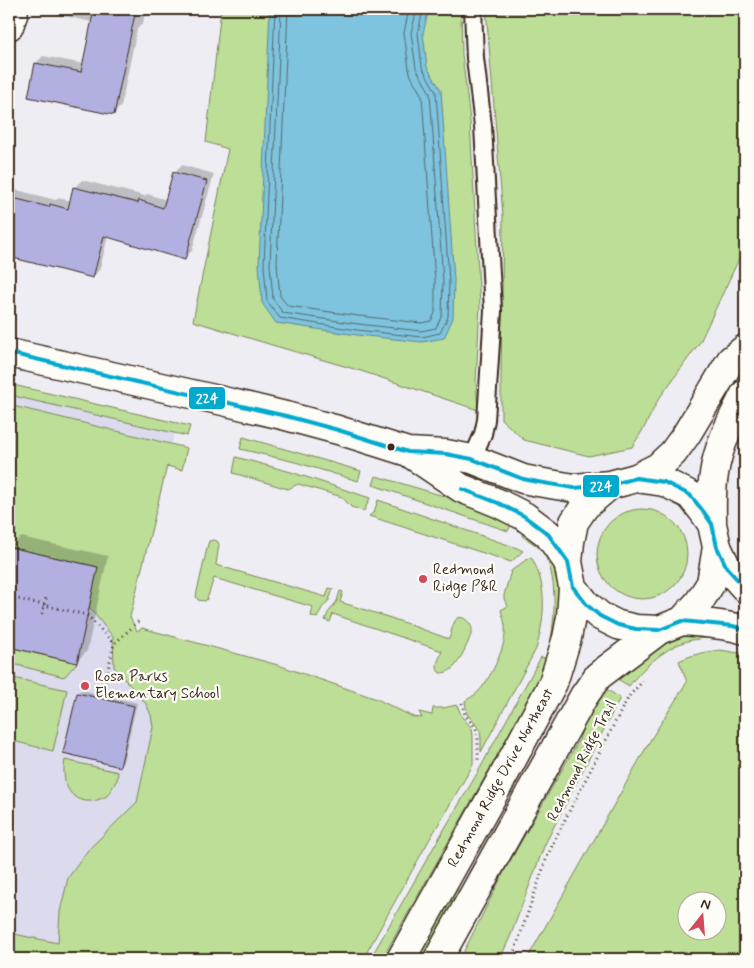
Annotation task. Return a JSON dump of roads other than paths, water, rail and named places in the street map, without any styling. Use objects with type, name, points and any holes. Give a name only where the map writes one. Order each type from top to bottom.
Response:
[{"type":"street","points":[[9,26],[14,9]]},
{"type":"street","name":"Redmond Ridge Drive Northeast","points":[[401,959],[505,773],[552,683],[567,638],[571,616],[570,542],[574,522],[585,506],[610,485],[636,478],[658,467],[673,453],[686,436],[731,360],[745,349]]},
{"type":"street","points":[[9,353],[277,414],[338,430],[408,452],[446,454],[472,459],[523,479],[574,488],[610,485]]},
{"type":"street","points":[[438,959],[584,696],[598,676],[699,602],[711,583],[714,536],[712,490],[714,474],[718,453],[745,394]]},
{"type":"street","points":[[408,452],[461,488],[498,503],[530,520],[548,534],[587,605],[600,616],[618,625],[636,629],[711,623],[745,630]]},
{"type":"street","name":"Redmond Ridge Drive Northeast","points":[[636,478],[664,482],[690,495],[703,511],[727,568],[745,588]]},
{"type":"lane","points":[[472,459],[483,434],[486,420],[493,311],[483,126],[475,58],[474,9]]},
{"type":"water","points":[[270,9],[429,9],[423,33],[427,67],[441,90],[454,280],[453,318],[444,338],[422,342],[276,323],[262,303],[259,265]]},
{"type":"place","name":"Redmond Ridge P&R","points":[[423,579]]},
{"type":"place","name":"Rosa Parks Elementary School","points":[[85,686]]}]
